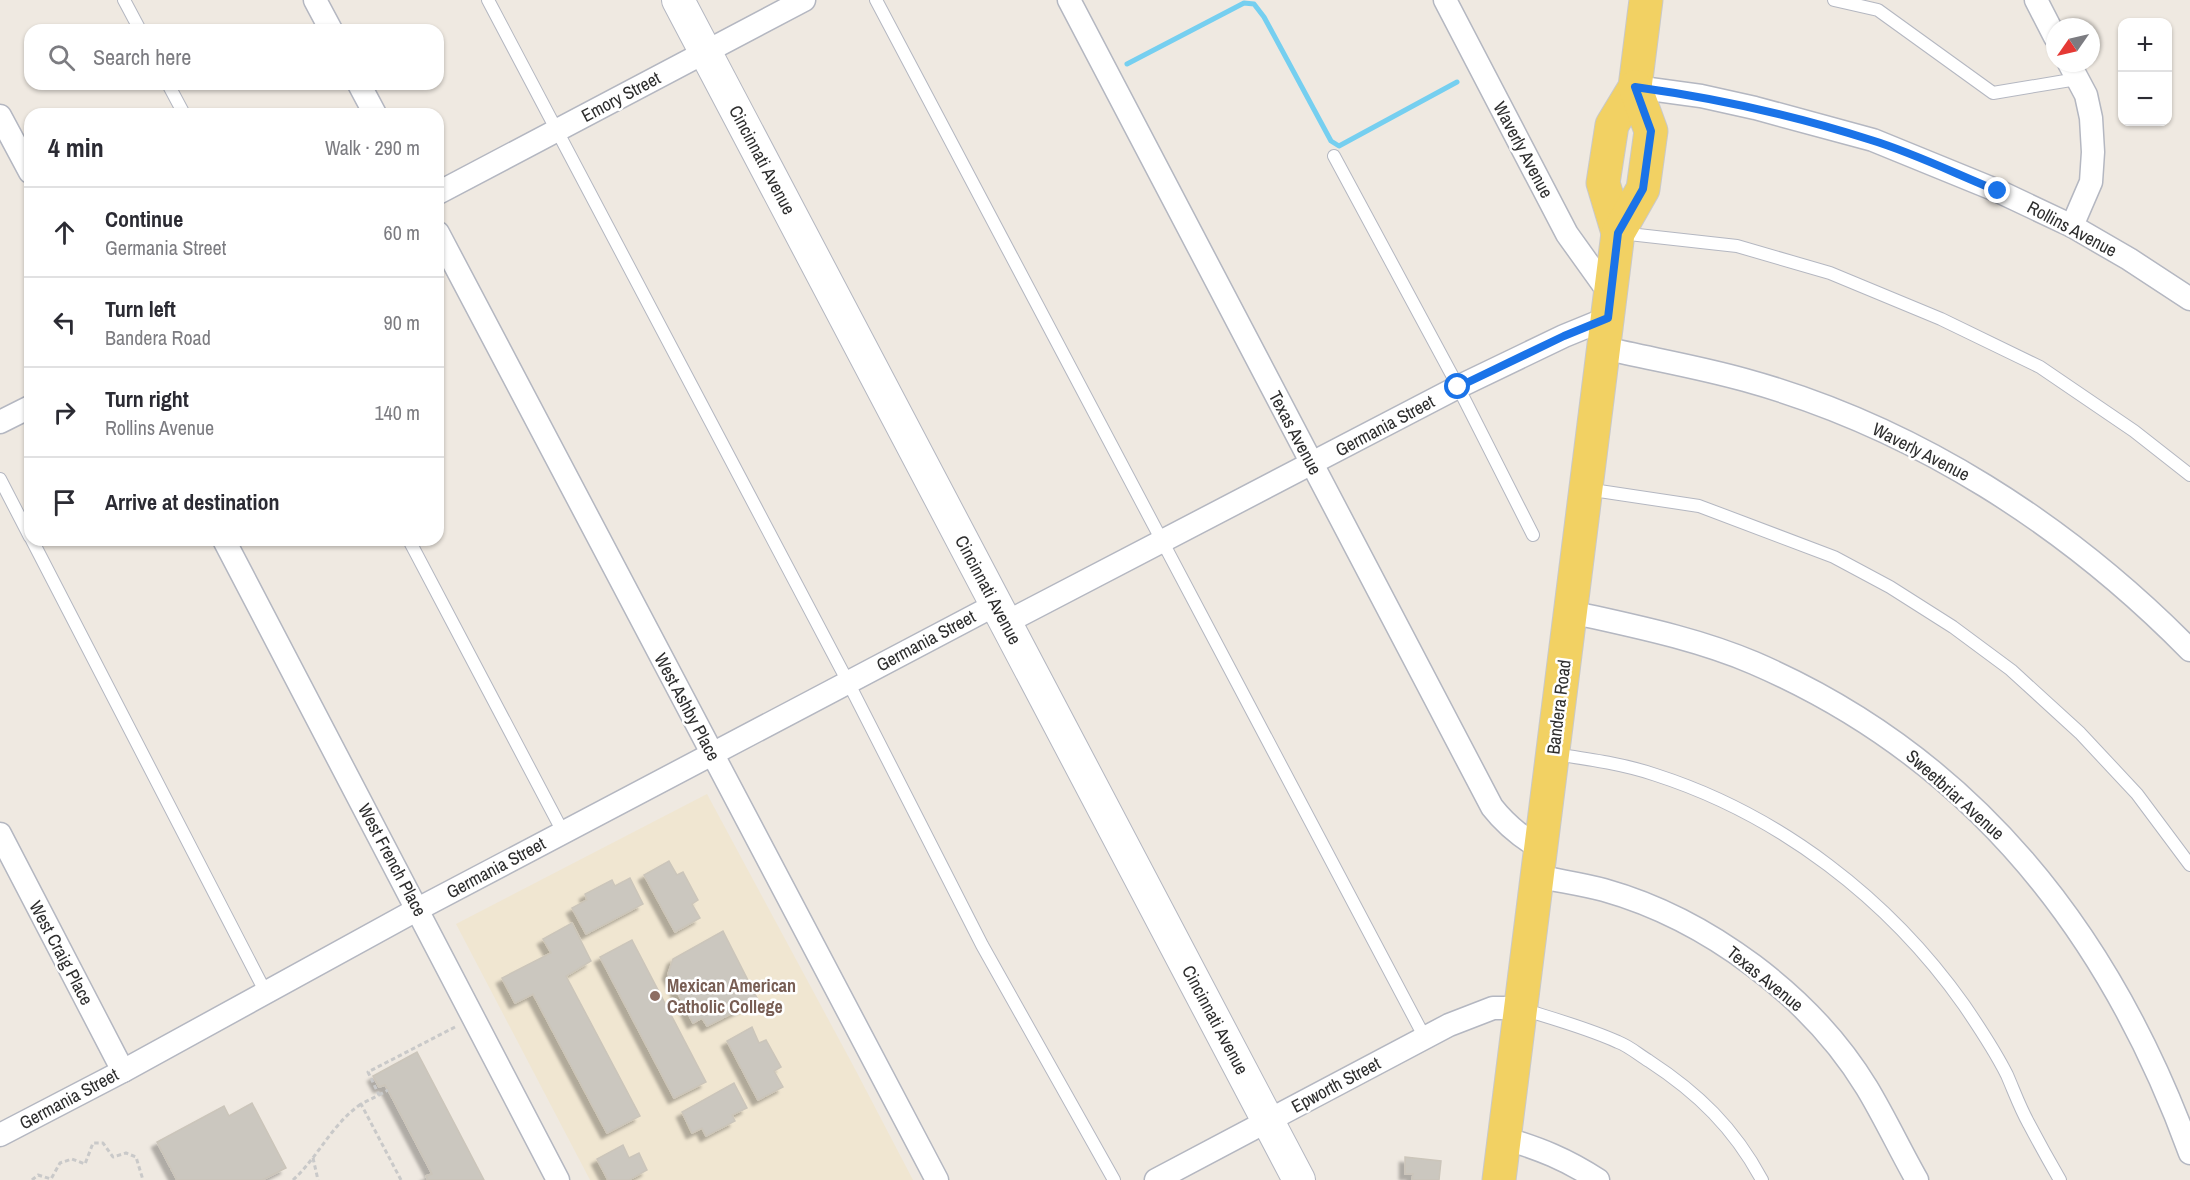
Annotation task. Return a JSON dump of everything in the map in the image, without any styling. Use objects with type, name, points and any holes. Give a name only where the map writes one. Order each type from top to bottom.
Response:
[{"type":"main road","name":"Bandera Road","points":[[1499,1180],[1618,233],[1603,183],[1612,125],[1635,87],[1646,0]]},
{"type":"street","points":[[315,0],[328,24]]},
{"type":"street","name":"Cincinnati Avenue","points":[[678,0],[1299,1180]]},
{"type":"street","name":"Emory Street","points":[[444,190],[804,0]]},
{"type":"street","name":"Texas Avenue","points":[[1069,0],[1492,807],[1539,863],[1656,909],[1704,932],[1737,953],[1808,1014],[1839,1049],[1866,1087],[1917,1180]]},
{"type":"street","name":"Waverly Avenue","points":[[1445,0],[1567,234],[1607,320],[1745,380],[1843,414],[1936,457],[2025,510],[2107,572],[2190,650]]},
{"type":"street","points":[[2036,0],[2046,19]]},
{"type":"street","points":[[2072,226],[2091,182],[2093,152],[2091,118],[2086,95],[2074,72]]},
{"type":"street","name":"Rollins Avenue","points":[[1635,87],[1701,96],[1755,108],[1873,140],[1998,191],[2072,226],[2129,259],[2190,299]]},
{"type":"street","points":[[362,90],[372,108]]},
{"type":"street","points":[[0,116],[24,161]]},
{"type":"street","name":"West Ashby Place","points":[[444,245],[937,1180]]},
{"type":"street","name":"Germania Street","points":[[0,1134],[123,1071],[418,909],[848,682],[1163,541],[1458,387],[1564,336],[1607,320]]},
{"type":"street","points":[[0,422],[24,410]]},
{"type":"street","name":"West French Place","points":[[227,546],[475,1017],[558,1180]]},
{"type":"street","name":"Sweetbriar Avenue","points":[[1571,612],[1680,636],[1753,663],[1822,696],[1879,731],[1949,784],[2005,837],[2054,897],[2098,960],[2160,1076],[2190,1153]]},
{"type":"street","name":"West Craig Place","points":[[0,834],[123,1071]]},
{"type":"street","name":"Epworth Street","points":[[1156,1180],[1425,1038],[1479,1012],[1493,1008],[1521,1008]]},
{"type":"street","points":[[1504,1138],[1547,1151],[1598,1180]]},
{"type":"lane","points":[[124,0],[137,24]]},
{"type":"lane","points":[[488,0],[848,682],[982,945],[1114,1180]]},
{"type":"lane","points":[[876,0],[1425,1038]]},
{"type":"lane","points":[[1834,0],[1878,10],[1994,93],[2069,72]]},
{"type":"lane","points":[[171,90],[181,108]]},
{"type":"lane","points":[[1334,156],[1458,387],[1533,535]]},
{"type":"lane","points":[[1618,233],[1737,246],[1830,273],[1941,319],[2040,367],[2134,431],[2190,476]]},
{"type":"lane","points":[[0,479],[24,525]]},
{"type":"lane","points":[[1586,489],[1699,507],[1834,557],[1890,587],[1953,627],[2011,670],[2080,733],[2138,794],[2190,865]]},
{"type":"lane","points":[[35,546],[266,993]]},
{"type":"lane","points":[[412,546],[563,832]]},
{"type":"lane","points":[[1553,753],[1604,762],[1656,775],[1710,795],[1777,830],[1819,857],[1867,896],[1930,960],[1964,1006],[2006,1072],[2028,1123],[2060,1180]]},
{"type":"lane","points":[[1521,1008],[1620,1042],[1658,1067],[1696,1095],[1726,1125],[1747,1152],[1762,1180]]},
{"type":"path","points":[[379,1095],[368,1072],[475,1017]]},
{"type":"path","points":[[293,1180],[344,1117],[361,1104],[388,1090]]},
{"type":"path","points":[[361,1104],[401,1180]]},
{"type":"path","points":[[32,1180],[38,1175],[51,1179],[60,1163],[72,1159],[85,1164],[93,1143],[103,1143],[113,1157],[126,1153],[136,1157],[143,1180]]},
{"type":"path","points":[[313,1158],[318,1180]]},
{"type":"shaded area","name":"Mexican American Catholic College","points":[[707,794],[913,1180],[590,1180],[456,924]]},
{"type":"building","points":[[669,861],[677,875],[683,872],[698,900],[692,904],[700,918],[675,932],[644,875]]},
{"type":"building","points":[[630,878],[643,904],[586,934],[572,908],[587,900],[585,894],[612,880],[615,886]]},
{"type":"building","points":[[572,923],[591,961],[566,976],[640,1116],[607,1133],[533,994],[515,1003],[502,978],[551,953],[543,939]]},
{"type":"building","points":[[723,931],[758,1000],[707,1026],[702,1018],[693,1023],[668,974],[673,959]]},
{"type":"building","points":[[632,940],[706,1082],[674,1098],[600,957]]},
{"type":"building","points":[[752,1027],[759,1043],[766,1040],[781,1067],[774,1071],[783,1087],[758,1100],[727,1041]]},
{"type":"building","points":[[417,1052],[484,1180],[428,1180],[426,1176],[432,1174],[388,1090],[385,1085],[379,1087],[373,1076]]},
{"type":"building","points":[[734,1083],[747,1108],[732,1115],[735,1121],[706,1136],[702,1128],[692,1133],[682,1112]]},
{"type":"building","points":[[252,1103],[286,1168],[262,1180],[177,1180],[157,1142],[224,1106],[229,1116]]},
{"type":"building","points":[[623,1145],[629,1158],[639,1153],[647,1170],[629,1180],[608,1180],[597,1159]]},
{"type":"building","points":[[1405,1157],[1441,1161],[1439,1180],[1412,1180],[1413,1174],[1405,1174]]},
{"type":"waterway","points":[[1127,64],[1244,3],[1254,4],[1264,17],[1331,141],[1339,146],[1457,82]]},
{"type":"place","name":"Mexican American Catholic College","points":[[655,996]]},
{"type":"route","points":[[1458,387],[1564,336],[1608,318],[1618,233],[1643,189],[1651,131],[1635,87],[1701,96],[1755,108],[1873,140],[1998,191]]}]
